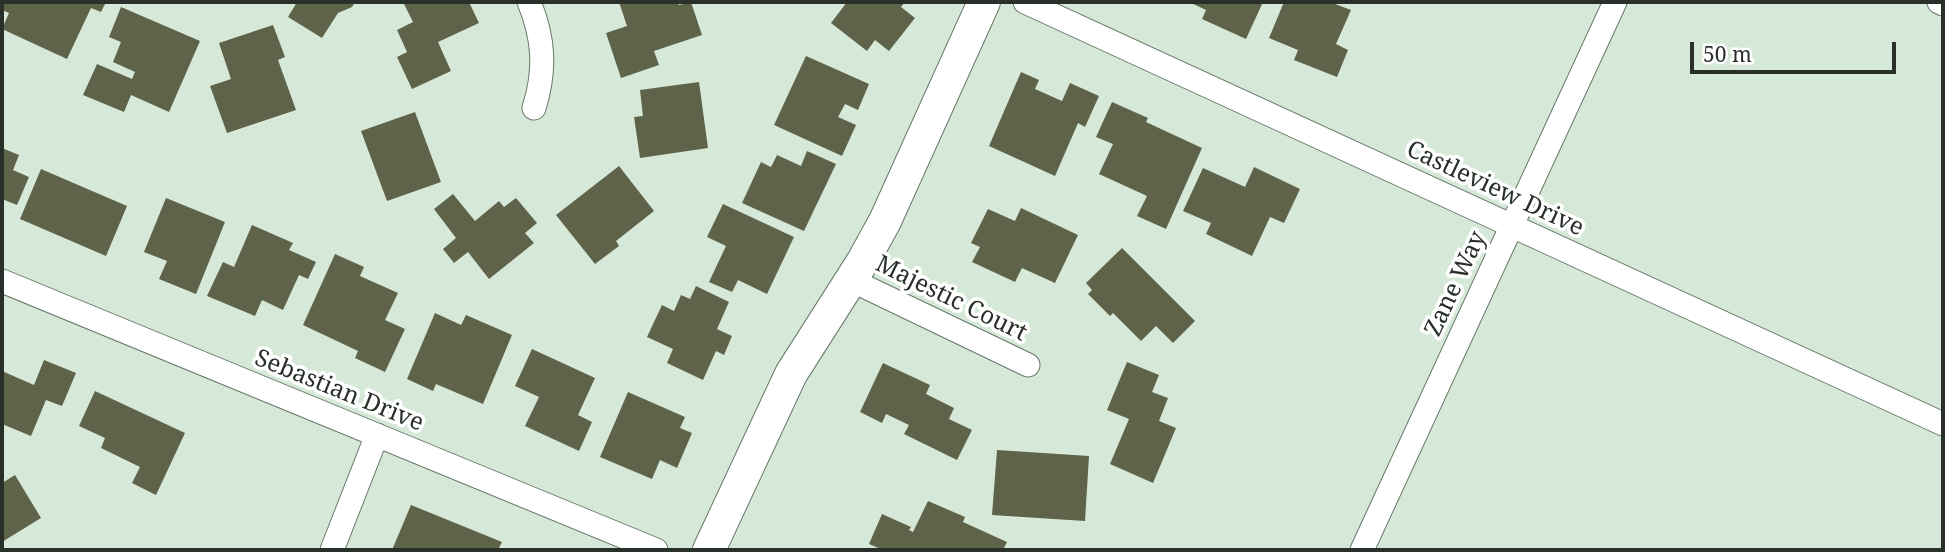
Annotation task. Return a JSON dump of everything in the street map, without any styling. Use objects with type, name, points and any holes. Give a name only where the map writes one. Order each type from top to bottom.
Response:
[{"type":"street","points":[[529,2],[537,21],[543,59],[534,108]]},
{"type":"street","points":[[709,550],[790,374],[851,280],[885,221],[984,2]]},
{"type":"street","name":"Castleview Drive","points":[[1025,2],[1943,424]]},
{"type":"street","name":"Zane Way","points":[[1362,550],[1615,2]]},
{"type":"street","name":"Majestic Court","points":[[851,280],[1028,365]]},
{"type":"street","name":"Sebastian Drive","points":[[2,281],[656,550]]},
{"type":"street","points":[[332,550],[377,435]]},
{"type":"building","points":[[3,2],[106,2],[101,12],[91,8],[67,59],[2,29],[9,13],[2,10]]},
{"type":"building","points":[[297,2],[355,2],[352,7],[338,13],[322,38],[288,17]]},
{"type":"building","points":[[403,2],[469,2],[479,23],[438,42],[451,71],[412,89],[397,57],[407,52],[397,30],[413,22]]},
{"type":"building","points":[[619,2],[678,2],[679,5],[691,2],[702,35],[654,51],[659,65],[621,78],[606,33],[627,26]]},
{"type":"building","points":[[847,2],[905,2],[901,7],[915,18],[889,51],[875,40],[867,51],[831,23]]},
{"type":"building","points":[[1189,2],[1263,2],[1246,39],[1202,19],[1206,10]]},
{"type":"building","points":[[1284,2],[1330,2],[1351,10],[1336,44],[1348,50],[1337,77],[1294,60],[1298,50],[1269,38]]},
{"type":"building","points":[[121,7],[200,41],[169,112],[131,95],[124,112],[83,95],[97,64],[132,79],[135,72],[113,62],[121,42],[109,37]]},
{"type":"building","points":[[273,25],[285,57],[278,60],[296,110],[227,133],[210,86],[231,79],[219,43]]},
{"type":"building","points":[[806,56],[869,84],[858,110],[845,104],[838,117],[856,125],[842,156],[774,125]]},
{"type":"building","points":[[1021,72],[1039,80],[1035,89],[1062,101],[1070,83],[1099,96],[1085,127],[1078,123],[1055,176],[989,146]]},
{"type":"building","points":[[699,82],[708,148],[640,158],[634,117],[643,116],[640,90]]},
{"type":"building","points":[[1112,102],[1148,118],[1146,122],[1202,148],[1166,229],[1137,216],[1147,196],[1099,174],[1113,144],[1096,137]]},
{"type":"building","points":[[415,112],[441,182],[387,201],[361,131]]},
{"type":"building","points":[[2,148],[19,155],[13,170],[29,177],[17,205],[2,199]]},
{"type":"building","points":[[807,151],[836,164],[804,231],[742,203],[761,162],[771,167],[777,155],[801,166]]},
{"type":"building","points":[[619,166],[654,211],[616,241],[619,246],[595,264],[556,215]]},
{"type":"building","points":[[1254,167],[1300,189],[1284,223],[1270,217],[1252,256],[1206,234],[1211,223],[1183,211],[1203,168],[1245,187]]},
{"type":"building","points":[[41,169],[127,206],[106,256],[20,219]]},
{"type":"building","points":[[453,194],[475,221],[499,201],[504,207],[516,198],[537,223],[525,233],[534,243],[489,279],[468,252],[454,263],[443,249],[456,238],[434,209]]},
{"type":"building","points":[[166,198],[225,222],[196,294],[159,279],[167,261],[144,252]]},
{"type":"building","points":[[723,204],[794,237],[767,294],[738,280],[732,292],[709,282],[726,246],[707,237]]},
{"type":"building","points":[[1021,208],[1078,235],[1055,283],[1022,268],[1015,282],[972,262],[980,247],[971,243],[988,209],[1015,221]]},
{"type":"building","points":[[252,225],[293,243],[289,250],[316,262],[308,279],[299,275],[283,310],[262,300],[255,316],[207,296],[223,262],[234,267]]},
{"type":"building","points":[[1122,248],[1195,321],[1173,343],[1156,326],[1141,341],[1113,313],[1110,316],[1088,294],[1092,290],[1086,283]]},
{"type":"building","points":[[335,254],[364,267],[360,276],[398,293],[385,320],[405,329],[385,372],[355,358],[358,351],[303,325]]},
{"type":"building","points":[[696,286],[729,302],[717,329],[732,336],[724,355],[716,351],[703,380],[667,363],[673,349],[647,337],[662,305],[674,311],[681,295],[690,299]]},
{"type":"building","points":[[435,313],[461,325],[466,315],[512,335],[483,404],[436,384],[433,391],[407,379]]},
{"type":"building","points":[[532,349],[595,378],[578,415],[592,422],[579,451],[525,426],[539,397],[515,386]]},
{"type":"building","points":[[44,360],[76,373],[62,406],[46,400],[31,436],[2,424],[2,371],[34,385]]},
{"type":"building","points":[[1127,362],[1159,375],[1152,392],[1168,398],[1159,421],[1176,428],[1153,483],[1110,464],[1129,419],[1107,410]]},
{"type":"building","points":[[883,363],[930,385],[926,394],[954,408],[949,419],[972,430],[957,460],[904,434],[909,425],[886,414],[882,423],[860,412]]},
{"type":"building","points":[[95,391],[185,433],[156,495],[132,483],[140,467],[101,448],[105,438],[79,426]]},
{"type":"building","points":[[628,392],[685,417],[680,428],[692,433],[677,468],[660,460],[652,479],[600,457]]},
{"type":"building","points":[[997,450],[1089,456],[1085,521],[992,515]]},
{"type":"building","points":[[15,475],[41,518],[2,542],[2,483]]},
{"type":"building","points":[[928,501],[965,517],[963,522],[1007,542],[1003,550],[883,550],[869,544],[882,514],[911,527],[909,530],[913,532]]},
{"type":"building","points":[[411,505],[502,542],[498,550],[392,550]]}]
